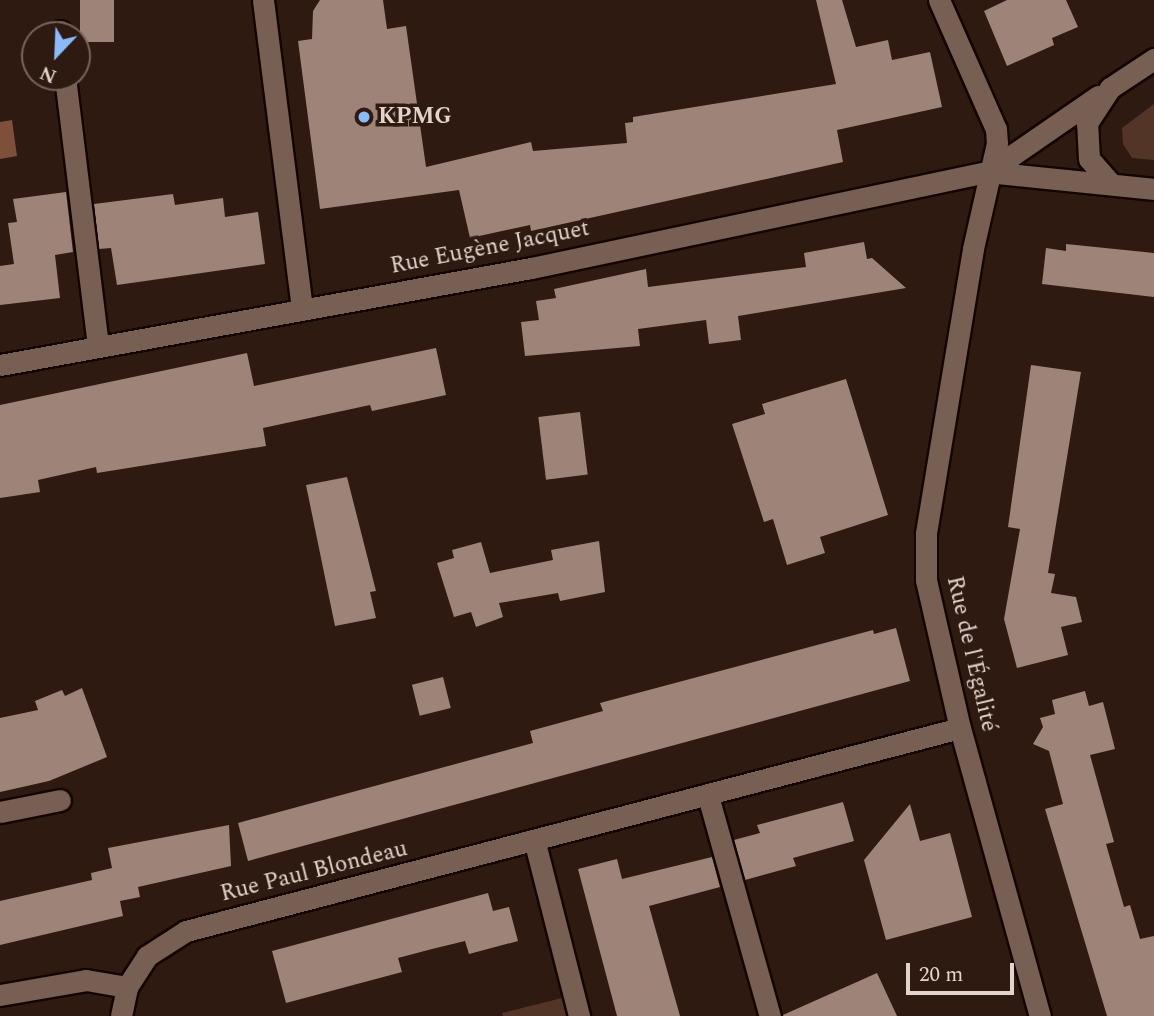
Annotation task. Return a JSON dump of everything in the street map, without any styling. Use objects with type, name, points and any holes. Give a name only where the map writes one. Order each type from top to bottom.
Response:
[{"type":"street","points":[[263,0],[302,310]]},
{"type":"street","name":"Rue de l'Égalité","points":[[939,0],[996,129],[997,143],[988,172],[926,533],[926,580],[960,729],[1040,1016]]},
{"type":"street","points":[[988,172],[1154,60]]},
{"type":"street","points":[[1110,88],[1094,107],[1085,139],[1089,159],[1111,184]]},
{"type":"street","points":[[67,91],[98,347]]},
{"type":"street","points":[[988,172],[1154,188]]},
{"type":"street","name":"Rue Eugène Jacquet","points":[[0,365],[531,268],[988,172]]},
{"type":"street","name":"Rue Paul Blondeau","points":[[121,1016],[127,987],[147,956],[186,931],[535,843],[960,729]]},
{"type":"street","points":[[708,796],[770,1016]]},
{"type":"street","points":[[0,812],[60,800]]},
{"type":"street","points":[[535,843],[579,1016]]},
{"type":"street","points":[[0,995],[86,980],[127,987]]},
{"type":"shaded area","points":[[1154,104],[1154,160],[1132,158],[1123,144],[1122,128]]},
{"type":"shaded area","points":[[12,120],[17,156],[0,159],[0,122]]},
{"type":"shaded area","points":[[562,998],[566,1016],[503,1016],[502,1013]]},
{"type":"building","points":[[80,0],[114,0],[114,42],[91,42],[91,21],[80,21]]},
{"type":"building","points":[[320,0],[383,0],[387,29],[406,26],[426,167],[531,142],[533,151],[627,143],[625,123],[633,122],[633,117],[836,84],[816,0],[842,0],[856,47],[888,40],[892,60],[930,52],[942,107],[837,130],[843,162],[531,231],[530,225],[470,238],[459,190],[320,209],[298,41],[312,39],[313,11]]},
{"type":"building","points":[[1007,0],[1066,0],[1078,27],[1052,38],[1054,45],[1007,66],[984,11]]},
{"type":"building","points":[[66,192],[73,252],[55,255],[60,298],[0,305],[0,266],[14,264],[8,223],[17,222],[13,199]]},
{"type":"building","points":[[173,194],[175,205],[223,198],[225,217],[258,212],[265,264],[117,285],[111,248],[99,249],[94,204]]},
{"type":"building","points":[[864,242],[867,259],[872,258],[906,288],[738,316],[741,340],[709,344],[706,320],[638,329],[640,346],[525,356],[521,322],[539,320],[536,301],[556,298],[554,289],[646,269],[648,287],[806,267],[804,253]]},
{"type":"building","points":[[1066,244],[1154,253],[1154,297],[1042,284],[1046,248],[1066,251]]},
{"type":"building","points":[[436,348],[446,395],[372,411],[370,405],[263,428],[266,446],[97,473],[96,467],[38,480],[40,492],[0,498],[0,405],[247,353],[254,386]]},
{"type":"building","points":[[1031,365],[1081,372],[1048,573],[1055,574],[1051,593],[1076,597],[1082,622],[1061,627],[1068,655],[1017,668],[1004,619],[1020,529],[1008,527]]},
{"type":"building","points":[[846,379],[888,515],[820,537],[825,553],[787,565],[773,519],[764,522],[732,424],[765,414],[762,404]]},
{"type":"building","points":[[580,412],[588,475],[546,480],[538,417]]},
{"type":"building","points":[[347,477],[376,591],[370,592],[376,618],[335,626],[306,485]]},
{"type":"building","points":[[599,541],[605,592],[560,601],[558,593],[499,603],[503,617],[476,627],[471,612],[454,617],[437,563],[454,558],[452,550],[481,542],[490,573],[553,560],[551,550]]},
{"type":"building","points":[[896,628],[910,681],[248,861],[238,823],[533,743],[530,731],[603,711],[600,703],[873,630],[874,634]]},
{"type":"building","points":[[443,677],[451,708],[420,716],[412,685]]},
{"type":"building","points":[[82,688],[107,757],[49,781],[0,792],[0,718],[38,710],[35,701],[62,690],[65,696]]},
{"type":"building","points":[[1085,691],[1089,706],[1103,702],[1115,749],[1090,755],[1114,842],[1106,844],[1124,907],[1130,905],[1140,939],[1154,936],[1154,1016],[1107,1016],[1045,809],[1063,804],[1049,751],[1033,744],[1043,727],[1040,718],[1055,714],[1052,700]]},
{"type":"building","points":[[843,802],[854,841],[793,858],[796,866],[745,880],[734,840],[760,833],[757,825]]},
{"type":"building","points":[[910,804],[920,841],[950,833],[972,917],[886,940],[864,860]]},
{"type":"building","points":[[229,825],[231,866],[138,887],[140,897],[120,901],[123,916],[0,945],[0,901],[92,880],[91,873],[112,868],[108,848]]},
{"type":"building","points":[[712,857],[720,887],[649,906],[680,1016],[617,1016],[578,869],[617,859],[622,879]]},
{"type":"building","points":[[488,893],[493,911],[509,907],[518,941],[469,954],[465,941],[398,958],[402,972],[286,1003],[272,951]]},
{"type":"building","points":[[877,973],[897,1016],[783,1016],[783,1015]]},
{"type":"place","name":"KPMG","points":[[364,117]]}]
